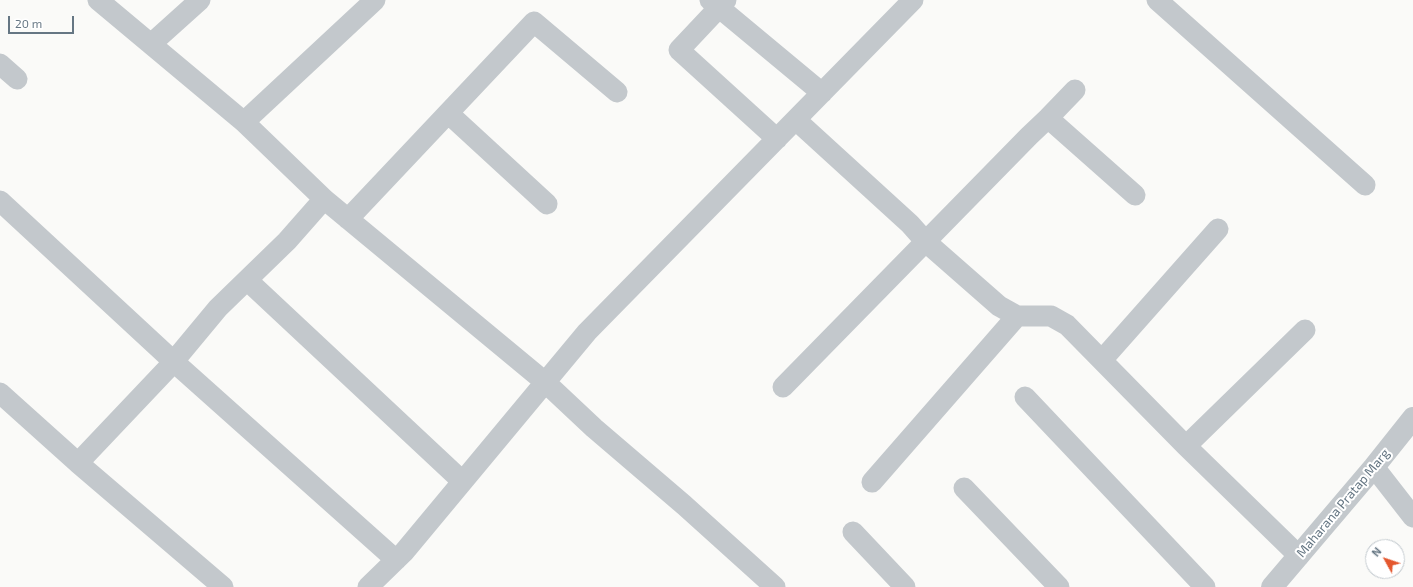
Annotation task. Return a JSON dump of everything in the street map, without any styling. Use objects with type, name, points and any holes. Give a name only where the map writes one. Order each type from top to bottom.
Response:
[{"type":"street","points":[[98,0],[244,122],[324,199],[545,382],[594,428],[684,505],[775,587]]},
{"type":"street","points":[[151,44],[200,0]]},
{"type":"street","points":[[244,122],[375,0]]},
{"type":"street","points":[[368,587],[404,552],[587,332],[913,0]]},
{"type":"street","points":[[1157,0],[1365,185]]},
{"type":"street","points":[[777,139],[679,50],[718,3],[822,93]]},
{"type":"street","points":[[348,219],[534,22],[617,92]]},
{"type":"street","points":[[0,64],[17,79]]},
{"type":"street","points":[[784,387],[1075,90]]},
{"type":"street","points":[[448,113],[547,204]]},
{"type":"street","points":[[1048,118],[1135,195]]},
{"type":"street","points":[[796,120],[910,224],[926,242],[999,306],[1016,316],[1051,316],[1067,325],[1186,446],[1299,556]]},
{"type":"street","points":[[78,463],[173,362],[218,308],[287,241],[324,199]]},
{"type":"street","points":[[0,201],[173,362],[396,560]]},
{"type":"street","points":[[1102,360],[1218,229]]},
{"type":"street","points":[[247,280],[462,481]]},
{"type":"street","points":[[872,482],[1016,316]]},
{"type":"street","points":[[1186,446],[1305,330]]},
{"type":"street","points":[[0,393],[78,463],[223,587]]},
{"type":"street","points":[[1025,397],[1205,587]]},
{"type":"street","name":"Maharana Pratap Marg","points":[[1277,585],[1299,556],[1413,418]]},
{"type":"street","points":[[1374,467],[1413,517]]},
{"type":"street","points":[[964,488],[1059,587]]},
{"type":"street","points":[[853,532],[905,587]]}]
